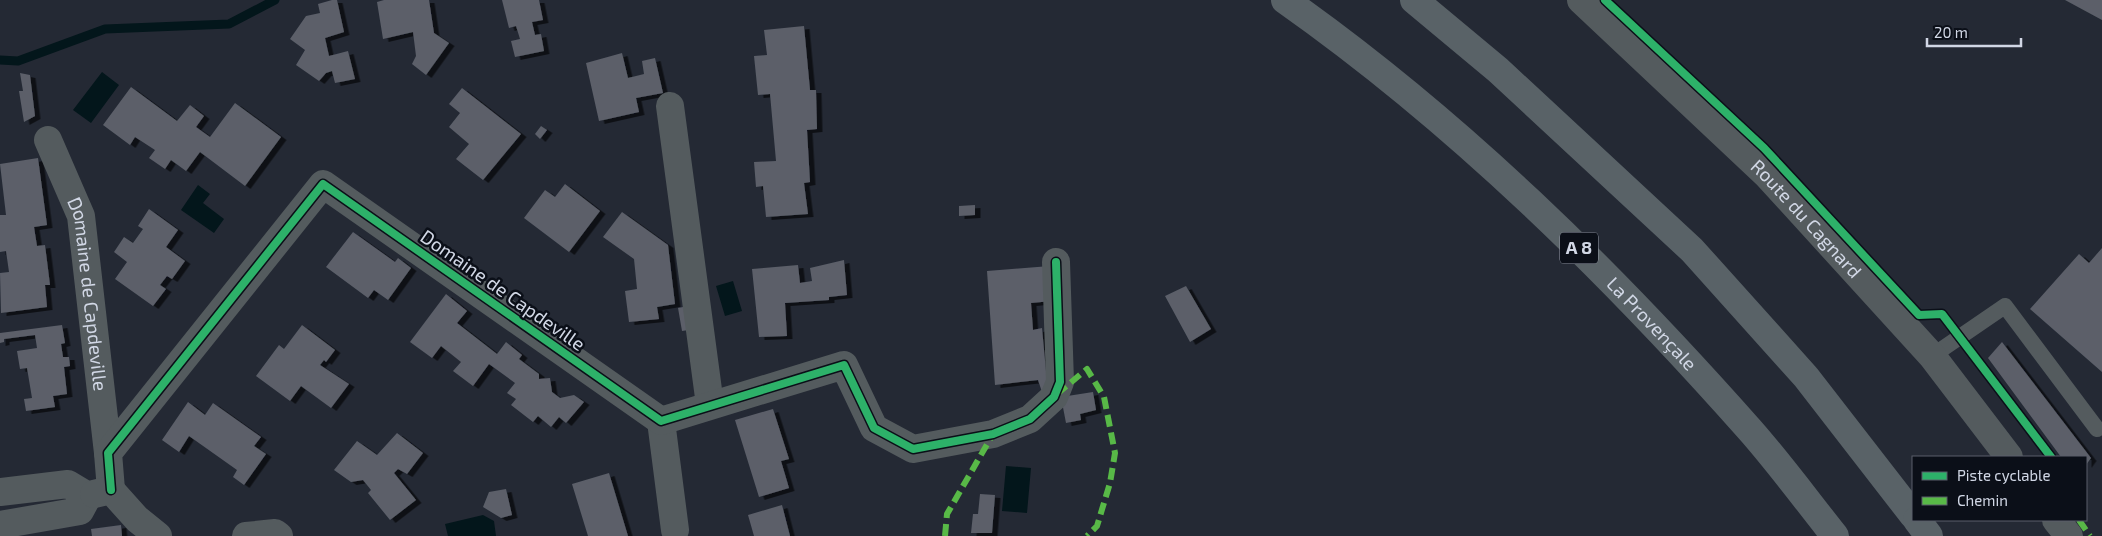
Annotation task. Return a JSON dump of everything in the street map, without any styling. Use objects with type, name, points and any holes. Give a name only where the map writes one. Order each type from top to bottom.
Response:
[{"type":"highway","name":"La Provençale","points":[[1285,0],[1447,126],[1545,215],[1639,308],[1751,432],[1835,536]]},
{"type":"highway","points":[[1414,0],[1498,70],[1692,250],[1806,376],[1912,514]]},
{"type":"highway","points":[[1918,521],[1929,536]]},
{"type":"street","name":"Route du Cagnard","points":[[1581,0],[1767,175],[1932,356],[2008,456]]},
{"type":"street","points":[[670,106],[710,405]]},
{"type":"street","name":"Domaine de Capdeville","points":[[48,140],[81,216],[108,453],[100,493]]},
{"type":"street","name":"Domaine de Capdeville","points":[[108,453],[324,184],[661,421]]},
{"type":"street","points":[[675,530],[661,421],[710,405],[844,365],[874,428],[913,449],[993,434],[1030,419],[1054,397],[1060,382],[1056,262]]},
{"type":"street","points":[[0,492],[68,484],[100,493],[139,528],[158,536]]},
{"type":"street","points":[[0,525],[80,510],[100,493]]},
{"type":"street","points":[[2057,521],[2069,536]]},
{"type":"street","points":[[246,536],[274,533],[279,536]]},
{"type":"lane","points":[[1932,356],[2005,306],[2097,429]]},
{"type":"shaded area","points":[[102,72],[119,85],[91,123],[73,110]]},
{"type":"shaded area","points":[[198,185],[210,194],[203,203],[224,219],[214,233],[181,210]]},
{"type":"shaded area","points":[[733,281],[742,311],[725,316],[716,286]]},
{"type":"shaded area","points":[[1006,466],[1031,468],[1027,513],[1002,511]]},
{"type":"shaded area","points":[[483,515],[494,521],[496,536],[448,536],[445,524]]},
{"type":"building","points":[[337,0],[344,32],[325,38],[329,56],[348,51],[355,79],[335,83],[332,71],[326,73],[319,81],[296,65],[305,50],[290,39],[306,16],[320,13],[318,4]]},
{"type":"building","points":[[384,0],[429,0],[434,33],[449,43],[426,75],[412,64],[416,56],[413,32],[383,39],[377,2]]},
{"type":"building","points":[[502,0],[539,0],[543,20],[532,22],[535,35],[541,34],[544,51],[515,57],[511,41],[520,39],[516,26],[509,28]]},
{"type":"building","points":[[2065,0],[2102,0],[2102,20]]},
{"type":"building","points":[[804,26],[810,90],[816,90],[817,129],[807,130],[810,182],[804,183],[808,214],[766,217],[763,186],[756,187],[754,162],[776,161],[770,94],[758,95],[754,56],[767,55],[764,30]]},
{"type":"building","points":[[622,53],[628,78],[644,74],[642,61],[655,58],[663,93],[636,98],[639,112],[599,121],[586,63]]},
{"type":"building","points":[[20,73],[30,75],[35,116],[24,122],[19,91],[23,91]]},
{"type":"building","points":[[131,87],[177,121],[190,105],[204,116],[196,127],[210,137],[235,103],[281,137],[245,186],[200,152],[186,171],[171,160],[165,169],[149,158],[155,150],[135,137],[130,145],[103,125]]},
{"type":"building","points":[[462,88],[521,134],[483,180],[456,159],[469,144],[449,127],[460,113],[449,104]]},
{"type":"building","points":[[541,126],[547,130],[540,139],[535,134]]},
{"type":"building","points":[[38,158],[47,225],[34,227],[37,246],[45,245],[50,285],[45,285],[47,307],[1,313],[0,273],[9,272],[6,251],[0,252],[0,215],[6,215],[0,164]]},
{"type":"building","points":[[565,184],[600,211],[569,252],[524,218],[545,190],[555,197]]},
{"type":"building","points":[[975,205],[975,215],[959,216],[959,206]]},
{"type":"building","points":[[149,209],[178,230],[166,247],[185,261],[172,279],[167,276],[160,285],[166,289],[153,306],[115,279],[127,262],[114,252],[124,237],[133,243],[143,229],[138,226]]},
{"type":"building","points":[[622,212],[668,245],[675,304],[657,307],[659,319],[629,322],[625,291],[637,289],[634,259],[603,237]]},
{"type":"building","points":[[353,232],[395,262],[398,258],[411,268],[388,300],[374,290],[368,298],[326,267]]},
{"type":"building","points":[[2102,248],[2102,372],[2030,309],[2079,254],[2089,263]]},
{"type":"building","points":[[844,260],[847,295],[829,297],[829,300],[785,303],[787,336],[759,337],[752,269],[798,265],[800,283],[812,281],[810,268]]},
{"type":"building","points":[[1050,266],[1052,301],[1031,303],[1033,330],[1042,328],[1047,382],[1042,392],[1038,380],[995,385],[987,271]]},
{"type":"building","points":[[1186,286],[1211,329],[1190,342],[1165,296]]},
{"type":"building","points":[[446,294],[467,311],[457,323],[497,354],[506,342],[522,355],[519,359],[539,374],[539,379],[550,378],[552,392],[560,398],[574,395],[584,402],[566,423],[559,417],[551,427],[538,416],[533,422],[511,405],[516,399],[507,393],[515,383],[489,364],[473,386],[453,371],[461,362],[441,346],[432,358],[410,342]]},
{"type":"building","points":[[693,305],[695,329],[682,331],[678,308]]},
{"type":"building","points":[[62,325],[65,343],[61,344],[63,357],[69,357],[70,366],[64,367],[67,394],[53,396],[55,407],[26,411],[24,399],[32,398],[27,368],[20,369],[17,351],[37,348],[35,335],[4,339],[4,342],[0,343],[0,333]]},
{"type":"building","points":[[302,325],[335,350],[326,362],[324,360],[320,365],[349,384],[331,408],[301,386],[290,401],[256,376],[279,345],[284,349]]},
{"type":"building","points":[[2002,342],[2091,458],[2087,464],[2087,456],[2060,456],[1988,358]]},
{"type":"building","points":[[1093,392],[1096,410],[1080,414],[1081,420],[1066,423],[1061,397]]},
{"type":"building","points":[[188,402],[205,415],[213,403],[261,437],[254,446],[266,454],[244,485],[233,477],[237,470],[189,436],[179,452],[162,440]]},
{"type":"building","points":[[773,409],[789,459],[781,461],[789,488],[759,497],[735,420]]},
{"type":"building","points":[[397,433],[423,453],[407,474],[398,469],[394,473],[416,500],[390,520],[368,493],[371,490],[363,480],[351,482],[334,470],[357,441],[377,455]]},
{"type":"building","points":[[609,473],[628,536],[588,536],[572,484]]},
{"type":"building","points":[[506,489],[512,515],[501,518],[483,507],[489,492]]},
{"type":"building","points":[[980,494],[995,495],[992,533],[971,533],[973,514],[978,514]]},
{"type":"building","points":[[782,505],[790,536],[754,536],[748,515]]},
{"type":"building","points":[[121,525],[122,536],[92,536],[91,529]]},
{"type":"waterway","points":[[0,60],[18,61],[105,29],[229,24],[275,0]]},
{"type":"marked path","points":[[1057,394],[1087,369],[1104,397],[1115,453],[1110,483],[1097,526],[1087,536]]},
{"type":"marked path","points":[[945,536],[947,514],[993,434]]},
{"type":"marked path","points":[[2080,521],[2090,536]]},
{"type":"cycle path","points":[[1605,0],[1764,148],[1919,315],[1942,314],[2050,456]]},
{"type":"cycle path","points":[[111,490],[108,453],[323,184],[661,421],[844,365],[874,428],[913,449],[993,434],[1030,419],[1054,397],[1060,382],[1056,262]]}]
